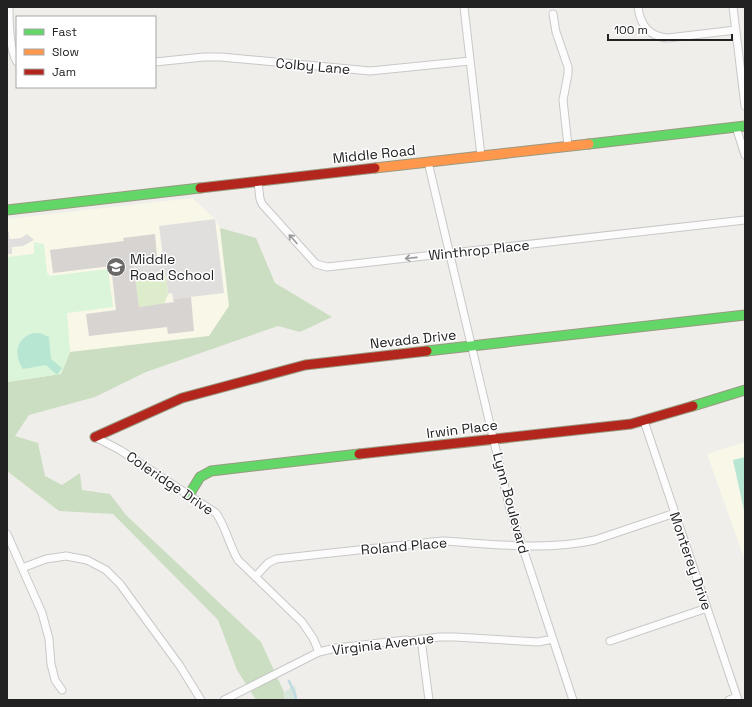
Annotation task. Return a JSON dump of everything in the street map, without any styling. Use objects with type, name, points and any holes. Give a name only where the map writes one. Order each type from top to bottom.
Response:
[{"type":"street","points":[[9,7],[10,32],[16,60]]},
{"type":"street","points":[[464,7],[481,156]]},
{"type":"street","points":[[638,7],[639,15],[645,28],[656,36],[668,38],[736,30]]},
{"type":"street","points":[[733,7],[745,106]]},
{"type":"street","points":[[553,14],[556,32],[568,67],[563,100],[568,146]]},
{"type":"street","name":"Colby Lane","points":[[156,62],[204,57],[221,57],[370,71],[470,61]]},
{"type":"street","points":[[740,127],[745,155]]},
{"type":"street","name":"Middle Road","points":[[7,210],[740,127]]},
{"type":"street","name":"Lynn Boulevard","points":[[428,162],[510,509],[573,700]]},
{"type":"street","name":"Winthrop Place","points":[[258,182],[262,204],[308,256],[316,264],[322,267],[745,220]]},
{"type":"street","name":"Nevada Drive","points":[[95,437],[182,398],[305,365],[745,315]]},
{"type":"street","name":"Irwin Place","points":[[189,495],[196,482],[205,472],[644,421],[745,390]]},
{"type":"street","name":"Monterey Drive","points":[[644,421],[738,699]]},
{"type":"street","name":"Coleridge Drive","points":[[95,437],[120,450],[216,513],[221,519],[234,553],[242,564],[302,622],[313,638],[319,652]]},
{"type":"street","name":"Roland Place","points":[[256,576],[268,563],[276,560],[432,542],[443,541],[541,546],[590,541],[675,513]]},
{"type":"street","points":[[7,534],[42,613],[49,639],[51,664],[55,680],[62,690]]},
{"type":"street","points":[[22,568],[46,559],[66,556],[87,560],[106,570],[120,584],[180,666],[201,700]]},
{"type":"street","points":[[610,641],[707,608]]},
{"type":"street","name":"Virginia Avenue","points":[[224,700],[319,652],[336,648],[439,637],[538,642],[553,639]]},
{"type":"street","points":[[421,639],[429,700]]},
{"type":"street","points":[[729,700],[738,699]]},
{"type":"shaded area","name":"Middle Road School","points":[[192,198],[215,219],[220,228],[229,306],[209,336],[71,352],[61,374],[7,382],[7,219]]},
{"type":"shaded area","points":[[215,219],[224,293],[173,299],[172,293],[168,294],[166,274],[135,277],[133,261],[163,257],[159,226]]},
{"type":"shaded area","points":[[7,232],[9,232],[9,238],[11,239],[21,238],[27,234],[34,240],[23,246],[12,247],[12,254],[7,254]]},
{"type":"shaded area","points":[[745,442],[745,561],[707,454]]},
{"type":"shaded area","points":[[295,685],[297,700],[285,700],[284,692]]},
{"type":"green space","points":[[220,228],[256,238],[275,283],[332,317],[300,332],[278,326],[146,372],[95,397],[29,415],[15,436],[38,443],[45,476],[62,485],[80,473],[82,490],[110,494],[126,515],[261,642],[284,692],[285,700],[256,700],[237,670],[218,620],[113,514],[59,511],[7,471],[7,382],[61,374],[70,352],[209,336],[229,306]]},
{"type":"green space","points":[[34,242],[44,244],[47,273],[50,276],[108,269],[113,307],[67,313],[70,352],[61,374],[7,382],[7,257],[34,254]]},
{"type":"green space","points":[[166,274],[168,294],[164,304],[139,307],[135,277]]},
{"type":"green space","points":[[34,333],[40,333],[49,337],[51,359],[62,368],[57,375],[46,365],[23,369],[18,358],[18,347],[23,339]]},
{"type":"green space","points":[[745,457],[745,515],[733,460]]},
{"type":"building","points":[[155,234],[157,258],[133,261],[139,307],[174,302],[173,299],[191,297],[194,331],[168,334],[167,327],[89,336],[86,314],[116,310],[111,266],[53,273],[50,250],[124,241],[123,238]]},
{"type":"waterway","points":[[289,681],[296,700]]},
{"type":"traffic: fast","points":[[589,144],[745,126]]},
{"type":"traffic: fast","points":[[7,210],[200,188]]},
{"type":"traffic: fast","points":[[427,351],[745,315]]},
{"type":"traffic: fast","points":[[693,406],[745,390]]},
{"type":"traffic: fast","points":[[189,495],[200,477],[211,471],[359,454]]},
{"type":"traffic: slow","points":[[375,168],[589,144]]},
{"type":"traffic: jam","points":[[200,188],[375,168]]},
{"type":"traffic: jam","points":[[95,437],[182,398],[305,365],[427,351]]},
{"type":"traffic: jam","points":[[359,454],[631,424],[693,406]]},
{"type":"place","name":"Middle Road School","points":[[116,267]]}]
